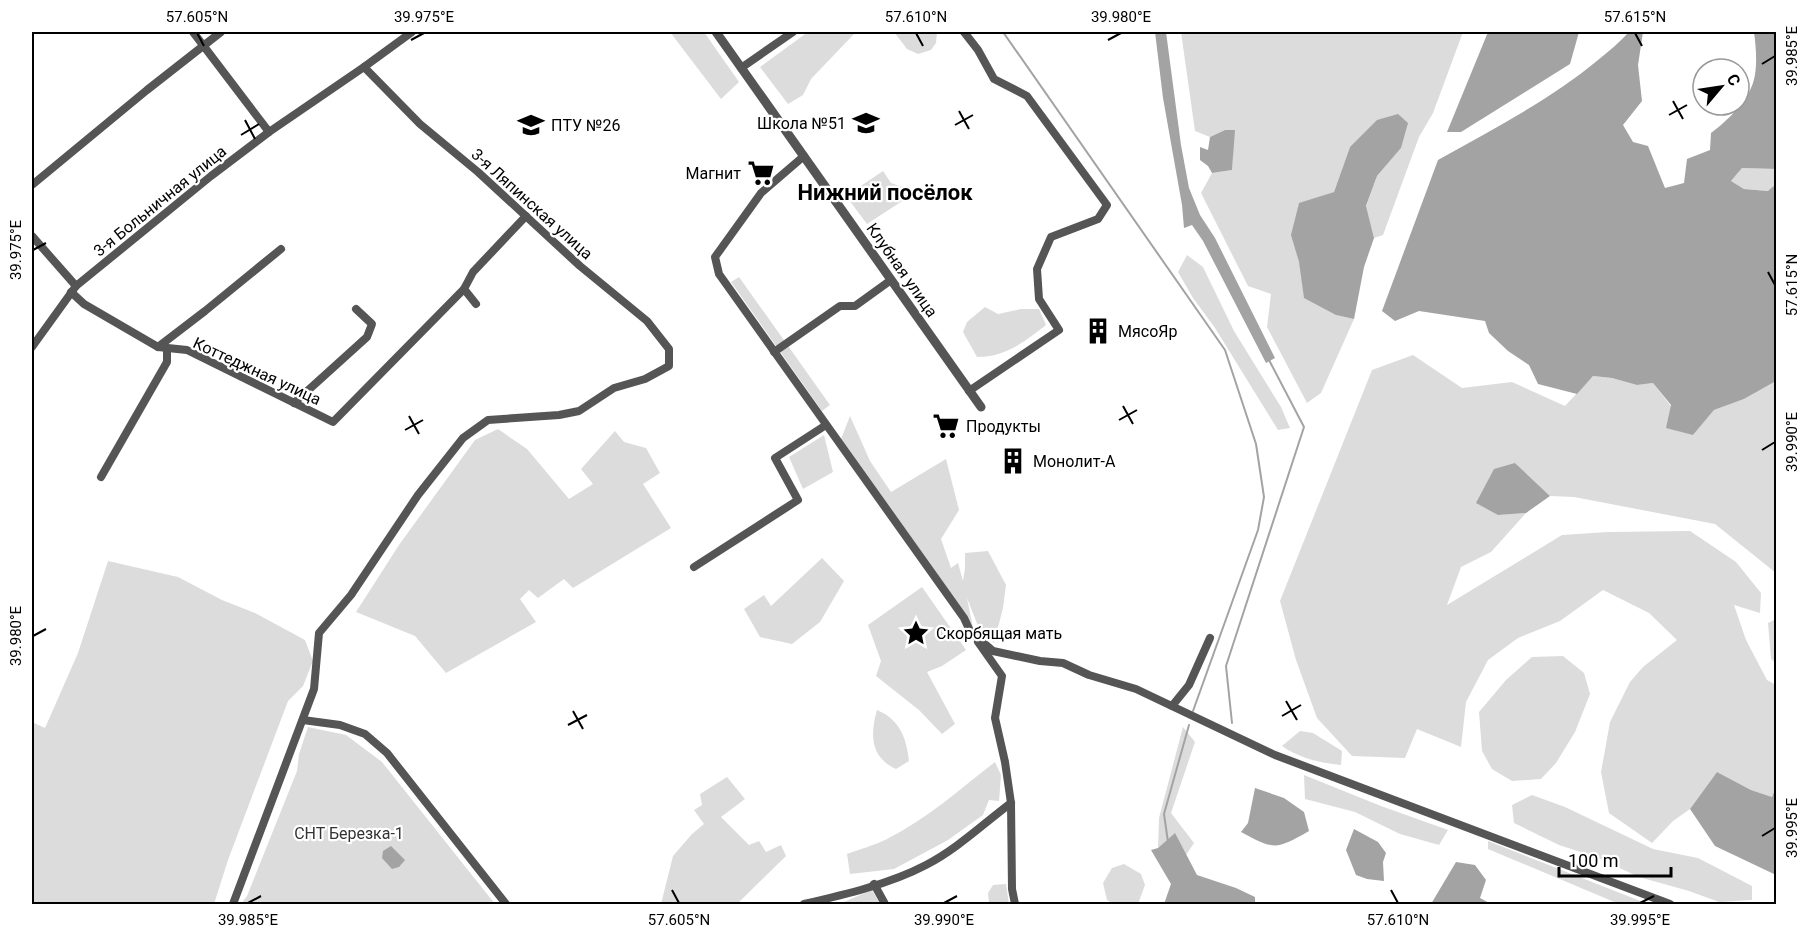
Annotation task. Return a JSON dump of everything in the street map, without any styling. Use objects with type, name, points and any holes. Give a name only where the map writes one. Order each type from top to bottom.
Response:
[{"type":"street","points":[[193,32],[269,132]]},
{"type":"street","points":[[32,185],[221,32]]},
{"type":"street","name":"3-я Больничная улица","points":[[32,347],[74,289],[211,176],[269,132],[412,32]]},
{"type":"street","name":"Клубная улица","points":[[716,32],[981,407]]},
{"type":"street","points":[[741,68],[794,32]]},
{"type":"street","points":[[964,32],[978,50],[994,79],[1027,96],[1107,205],[1098,219],[1051,237],[1037,269],[1039,298],[1059,330],[969,391]]},
{"type":"street","name":"3-я Ляпинская улица","points":[[303,720],[314,688],[319,633],[351,596],[418,495],[464,438],[488,420],[559,415],[579,411],[614,388],[645,379],[669,366],[669,349],[647,321],[580,266],[420,124],[364,67]]},
{"type":"street","points":[[804,156],[761,193],[716,257],[719,274],[964,618],[970,631],[1002,676],[995,718],[1011,803],[1012,889],[1015,904]]},
{"type":"street","points":[[476,304],[464,288],[473,272],[526,216]]},
{"type":"street","name":"Коттеджная улица","points":[[32,236],[84,304],[158,347],[186,350],[333,422],[464,288]]},
{"type":"street","points":[[158,347],[281,249]]},
{"type":"street","points":[[774,352],[840,306],[855,306],[891,280]]},
{"type":"street","points":[[294,403],[367,337],[372,324],[356,309]]},
{"type":"street","points":[[100,477],[167,362],[167,349]]},
{"type":"street","points":[[694,567],[798,500],[775,458],[826,425]]},
{"type":"street","points":[[970,631],[993,651],[1040,661],[1063,663],[1089,675],[1136,689],[1275,755],[1670,904]]},
{"type":"street","points":[[1172,706],[1190,684],[1210,638]]},
{"type":"street","points":[[233,904],[303,720],[340,725],[365,734],[387,753],[506,904]]},
{"type":"street","points":[[804,904],[874,884],[926,865],[965,840],[1011,803]]},
{"type":"street","points":[[874,884],[885,904]]},
{"type":"green space","points":[[670,32],[704,32],[739,82],[721,99]]},
{"type":"green space","points":[[808,32],[853,32],[854,34],[811,79],[803,95],[788,104],[760,67]]},
{"type":"green space","points":[[894,32],[937,32],[936,43],[931,50],[918,54],[907,49]]},
{"type":"green space","points":[[1181,32],[1463,32],[1433,113],[1419,137],[1383,235],[1374,238],[1366,207],[1377,176],[1401,148],[1350,147],[1334,192],[1299,204],[1292,235],[1299,262],[1336,315],[1354,319],[1321,393],[1307,403],[1267,327],[1271,294],[1248,286],[1201,193],[1212,173],[1232,170],[1234,130],[1225,130],[1210,137],[1195,131]]},
{"type":"green space","points":[[1742,168],[1776,169],[1776,184],[1769,191],[1744,189],[1731,181]]},
{"type":"green space","points":[[883,171],[891,183],[908,189],[910,196],[867,224],[846,196]]},
{"type":"green space","points":[[1187,255],[1203,267],[1234,331],[1281,407],[1290,428],[1278,430],[1215,328],[1193,298],[1178,272]]},
{"type":"green space","points":[[739,277],[830,405],[822,411],[731,282]]},
{"type":"green space","points":[[985,307],[998,314],[1021,309],[1039,309],[1046,325],[1022,343],[1006,351],[977,357],[963,332],[967,322]]},
{"type":"green space","points":[[1413,355],[1462,388],[1512,382],[1565,406],[1593,376],[1612,378],[1637,385],[1653,383],[1693,435],[1714,410],[1744,399],[1776,381],[1776,573],[1715,524],[1574,497],[1550,496],[1515,463],[1498,515],[1526,513],[1491,552],[1461,567],[1447,605],[1562,535],[1690,531],[1736,562],[1761,593],[1760,613],[1734,605],[1746,640],[1767,680],[1776,685],[1776,787],[1772,797],[1751,790],[1717,772],[1690,809],[1673,821],[1652,843],[1609,813],[1601,772],[1610,722],[1630,682],[1643,667],[1677,640],[1649,613],[1603,590],[1560,621],[1518,638],[1488,660],[1466,702],[1461,747],[1417,729],[1405,758],[1352,756],[1317,718],[1296,660],[1280,601],[1372,370]]},
{"type":"green space","points":[[850,416],[870,461],[891,492],[946,459],[959,510],[941,539],[951,568],[958,563],[963,581],[965,553],[988,551],[1006,585],[994,643],[978,626],[967,598],[973,628],[841,439]]},
{"type":"green space","points":[[498,429],[527,449],[569,499],[593,484],[581,469],[615,431],[624,442],[646,448],[660,473],[643,484],[671,528],[573,588],[564,579],[538,598],[529,590],[520,599],[536,622],[446,673],[415,636],[356,612],[399,545],[475,440]]},
{"type":"green space","points":[[824,435],[833,472],[803,489],[789,457]]},
{"type":"green space","points":[[822,558],[844,581],[820,622],[792,644],[760,637],[744,609],[764,595],[771,606]]},
{"type":"green space","points":[[108,561],[178,577],[222,600],[255,613],[305,640],[313,661],[303,686],[288,701],[228,860],[214,904],[32,904],[32,722],[45,728],[78,653]]},
{"type":"green space","points":[[922,587],[966,650],[942,666],[927,672],[955,724],[942,734],[919,710],[876,676],[881,661],[868,625]]},
{"type":"green space","points":[[1776,619],[1776,663],[1771,659],[1768,623]]},
{"type":"green space","points":[[1563,656],[1584,673],[1590,694],[1575,732],[1556,763],[1541,779],[1512,781],[1492,769],[1482,751],[1479,712],[1506,680],[1532,657]]},
{"type":"green space","points":[[877,710],[896,724],[904,737],[909,761],[896,769],[881,758],[874,744],[873,728]]},
{"type":"green space","name":"СНТ Березка-1","points":[[308,727],[346,735],[382,762],[495,904],[241,904],[247,896],[297,771],[299,754]]},
{"type":"green space","points":[[1183,727],[1195,742],[1171,813],[1194,843],[1186,855],[1174,834],[1158,848],[1159,818]]},
{"type":"green space","points":[[1300,731],[1313,733],[1342,751],[1341,765],[1310,759],[1282,746]]},
{"type":"green space","points":[[995,762],[1001,775],[999,801],[989,800],[983,815],[948,840],[894,869],[850,874],[847,854],[902,831],[943,803]]},
{"type":"green space","points":[[1304,775],[1448,830],[1439,845],[1400,834],[1355,812],[1305,799]]},
{"type":"green space","points":[[727,777],[745,799],[721,817],[749,845],[759,841],[766,852],[781,845],[786,856],[737,904],[661,904],[673,856],[704,824],[694,810],[702,805],[700,794]]},
{"type":"green space","points":[[1532,795],[1565,807],[1653,849],[1698,858],[1752,886],[1752,900],[1719,902],[1639,877],[1596,857],[1559,845],[1514,823],[1512,805]]},
{"type":"green space","points":[[1488,841],[1648,904],[1619,904],[1488,849]]},
{"type":"green space","points":[[1124,864],[1141,874],[1145,885],[1138,904],[1114,904],[1107,900],[1103,883],[1112,868]]},
{"type":"green space","points":[[1006,884],[1009,904],[989,904],[988,893],[993,885]]},
{"type":"green space","points":[[872,890],[880,904],[839,904]]},
{"type":"shaded area","points":[[1155,32],[1166,32],[1189,188],[1200,215],[1215,238],[1275,358],[1266,363],[1203,241],[1192,225],[1184,228]]},
{"type":"shaded area","points":[[1488,32],[1579,32],[1570,64],[1461,132],[1447,132]]},
{"type":"shaded area","points":[[1629,32],[1643,32],[1638,65],[1642,101],[1623,125],[1633,142],[1648,146],[1665,188],[1684,183],[1687,159],[1710,150],[1711,133],[1729,117],[1751,117],[1751,88],[1756,64],[1754,32],[1776,32],[1776,169],[1742,168],[1731,181],[1744,189],[1768,191],[1776,184],[1776,381],[1744,399],[1714,410],[1693,435],[1666,428],[1671,405],[1653,383],[1637,385],[1612,378],[1593,376],[1577,394],[1538,384],[1529,365],[1508,351],[1489,333],[1485,321],[1419,311],[1395,321],[1382,311],[1438,160],[1521,113],[1580,75]]},
{"type":"shaded area","points":[[1398,114],[1408,123],[1401,148],[1377,176],[1366,206],[1374,238],[1364,267],[1354,319],[1336,315],[1304,298],[1299,262],[1291,235],[1299,203],[1334,192],[1350,147],[1377,120]]},
{"type":"shaded area","points":[[1225,130],[1235,130],[1232,170],[1212,173],[1208,166],[1200,160],[1200,147],[1208,150],[1210,137]]},
{"type":"shaded area","points":[[1515,463],[1550,496],[1526,513],[1498,515],[1476,503],[1494,469]]},
{"type":"shaded area","points":[[1717,772],[1751,790],[1772,797],[1776,787],[1776,875],[1715,846],[1690,809]]},
{"type":"shaded area","points":[[1255,788],[1284,798],[1304,812],[1309,831],[1289,842],[1275,845],[1268,845],[1241,832],[1248,823]]},
{"type":"shaded area","points":[[1354,829],[1378,842],[1386,853],[1383,862],[1384,881],[1356,875],[1346,850]]},
{"type":"shaded area","points":[[1175,833],[1197,875],[1255,897],[1255,904],[1164,904],[1171,884],[1151,850],[1158,848]]},
{"type":"shaded area","points":[[391,846],[405,860],[399,867],[392,869],[382,858],[383,851]]},
{"type":"shaded area","points":[[1456,862],[1475,865],[1486,880],[1480,898],[1491,904],[1431,904]]},
{"type":"waterway","points":[[1003,32],[1225,350],[1256,444],[1264,497],[1258,530],[1193,711]]},
{"type":"waterway","points":[[1232,723],[1226,666],[1304,427],[1269,360]]},
{"type":"waterway","points":[[1168,842],[1164,814],[1189,725]]},
{"type":"place","name":"Школа №51","points":[[866,123]]},
{"type":"place","name":"ПТУ №26","points":[[531,125]]},
{"type":"place","name":"Магнит","points":[[761,173]]},
{"type":"place","name":"МясоЯр","points":[[1098,331]]},
{"type":"place","name":"Продукты","points":[[946,426]]},
{"type":"place","name":"Монолит-А","points":[[1013,461]]},
{"type":"place","name":"Скорбящая мать","points":[[916,633]]},
{"type":"district","name":"Нижний посёлок","points":[[885,192]]}]
